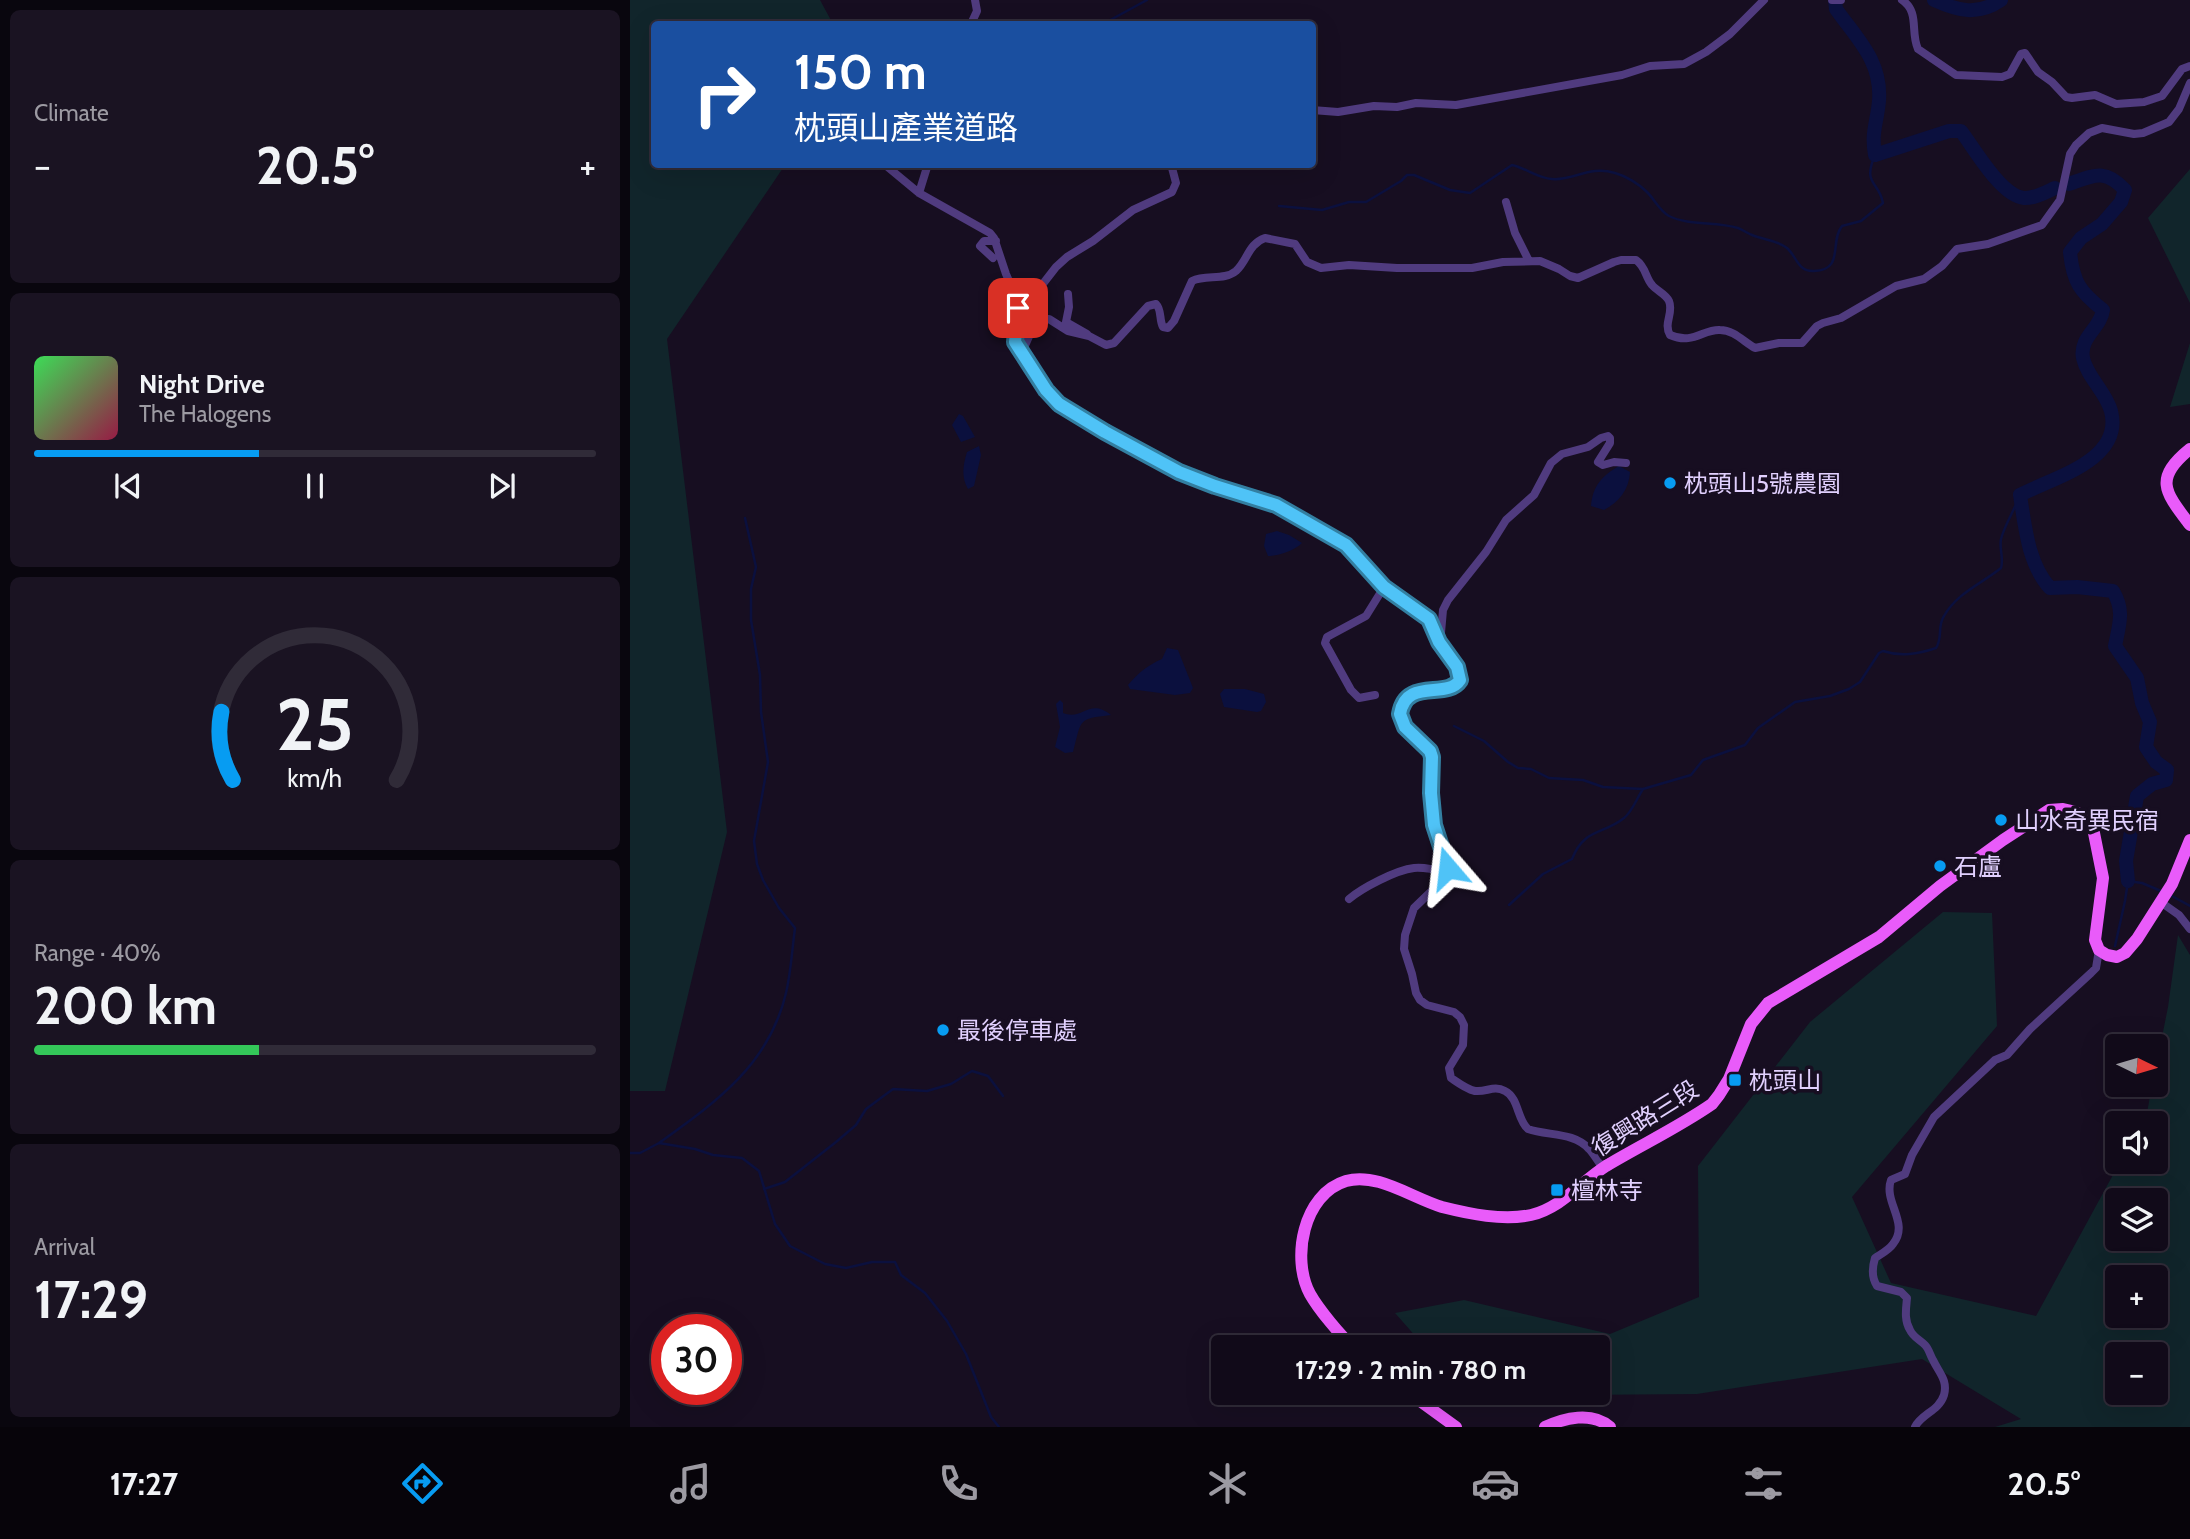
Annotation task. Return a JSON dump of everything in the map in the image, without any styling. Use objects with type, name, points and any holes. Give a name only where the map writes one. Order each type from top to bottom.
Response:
[{"type":"main road","points":[[2190,449],[2168,471],[2167,482],[2168,493],[2190,526]]},
{"type":"main road","name":"復興路三段","points":[[1341,1335],[1310,1294],[1303,1269],[1303,1246],[1309,1212],[1334,1185],[1361,1179],[1441,1206],[1481,1215],[1509,1217],[1545,1211],[1603,1168],[1712,1104],[1729,1079],[1751,1024],[1768,1003],[1879,937],[1940,886],[2049,810],[2076,812],[2093,828],[2103,878],[2095,940],[2099,950]]},
{"type":"main road","points":[[2099,950],[2117,957],[2125,953],[2164,900],[2190,840]]},
{"type":"main road","points":[[1426,1405],[1456,1427]]},
{"type":"main road","points":[[1545,1427],[1560,1420],[1589,1418],[1602,1421],[1610,1427]]},
{"type":"street","points":[[972,21],[976,12],[975,0]]},
{"type":"street","points":[[1316,110],[1330,112],[1416,103],[1456,105],[1622,75],[1650,65],[1684,64],[1730,34],[1764,0]]},
{"type":"street","points":[[1832,0],[1840,0]]},
{"type":"street","points":[[1902,0],[1913,12],[1915,43],[1918,49],[1956,75],[2001,77],[2010,74],[2018,57],[2025,53],[2038,72],[2066,97],[2095,95],[2116,104],[2144,102],[2162,96],[2182,69],[2190,66]]},
{"type":"street","points":[[1068,295],[1066,322],[1106,345],[1114,342],[1152,304],[1158,306],[1163,327],[1168,328],[1174,321],[1192,281],[1230,275],[1241,265],[1254,244],[1265,237],[1295,244],[1307,262],[1321,268],[1367,265],[1397,268],[1472,268],[1503,262],[1529,261],[1548,263],[1577,278],[1614,262],[1636,260],[1645,269],[1650,282],[1670,303],[1667,330],[1676,338],[1697,337],[1722,329],[1732,332],[1755,348],[1779,343],[1802,343],[1817,326],[1841,318],[1896,286],[1924,279],[1942,266],[1957,249],[1988,244],[2042,225],[2060,200],[2068,162],[2076,145],[2089,133],[2102,128],[2134,134],[2169,122],[2179,109],[2190,83]]},
{"type":"street","points":[[889,168],[919,194],[990,233],[996,241],[1018,302],[1014,336],[1046,390],[1059,404],[1179,472],[1276,505],[1331,535],[1346,545],[1384,587],[1429,619],[1440,643],[1460,673],[1458,684],[1453,687],[1413,694],[1405,701],[1400,714],[1405,727],[1430,751],[1432,757],[1434,825],[1447,861],[1447,873],[1414,908],[1405,935],[1404,949],[1416,993],[1427,1005],[1454,1012],[1464,1025],[1463,1045],[1449,1068],[1451,1078],[1476,1092],[1496,1088],[1506,1091],[1528,1129],[1582,1142],[1603,1168]]},
{"type":"street","points":[[919,194],[927,168]]},
{"type":"street","points":[[1020,350],[1025,317],[1042,285],[1056,267],[1067,257],[1093,242],[1132,210],[1172,192],[1176,183],[1172,168]]},
{"type":"street","points":[[1506,202],[1515,233],[1529,261]]},
{"type":"street","points":[[993,258],[980,246],[984,241],[996,241]]},
{"type":"street","points":[[1020,350],[1036,321],[1040,319],[1049,319],[1068,331],[1089,336]]},
{"type":"street","points":[[1440,643],[1443,610],[1448,600],[1486,552],[1504,523],[1531,500],[1547,469],[1556,458],[1588,447],[1608,436],[1610,443],[1598,462],[1603,465],[1626,463]]},
{"type":"street","points":[[1375,695],[1359,698],[1351,690],[1325,643],[1326,637],[1366,616],[1384,587]]},
{"type":"street","points":[[1349,900],[1367,886],[1410,869],[1431,869],[1447,873]]},
{"type":"street","points":[[2164,900],[2190,929]]},
{"type":"street","points":[[1915,1427],[1918,1421],[1941,1402],[1945,1384],[1927,1347],[1910,1331],[1905,1316],[1907,1298],[1902,1292],[1877,1286],[1874,1280],[1872,1272],[1875,1258],[1892,1246],[1899,1231],[1889,1191],[1891,1180],[1905,1174],[1912,1155],[1934,1117],[1995,1060],[2007,1055],[2030,1029],[2091,974],[2096,968],[2099,950]]},
{"type":"shaded area","points":[[630,0],[820,0],[831,21],[651,21],[651,168],[783,168],[667,339],[727,832],[665,1091],[630,1091]]},
{"type":"shaded area","points":[[2190,169],[2190,303],[2148,218]]},
{"type":"shaded area","points":[[2190,343],[2190,404],[2170,407]]},
{"type":"shaded area","points":[[959,414],[963,416],[975,437],[961,442],[952,425]]},
{"type":"shaded area","points":[[979,446],[981,455],[974,486],[968,489],[964,475],[967,452]]},
{"type":"shaded area","points":[[1619,466],[1630,472],[1622,495],[1604,510],[1591,506],[1599,482]]},
{"type":"shaded area","points":[[1277,531],[1302,543],[1286,552],[1268,556],[1264,546],[1266,534]]},
{"type":"shaded area","points":[[1167,648],[1178,650],[1193,688],[1190,693],[1175,695],[1130,689],[1128,685],[1139,673],[1162,659]]},
{"type":"shaded area","points":[[1224,689],[1245,689],[1264,694],[1266,702],[1261,711],[1257,712],[1224,707],[1220,694]]},
{"type":"shaded area","points":[[1060,700],[1063,703],[1063,713],[1070,715],[1097,708],[1111,715],[1086,720],[1080,727],[1073,752],[1065,753],[1055,747],[1060,727],[1056,704]]},
{"type":"shaded area","points":[[1943,912],[1992,913],[1997,1026],[1852,1197],[1891,1283],[2036,1316],[2105,1190],[2105,1251],[2168,1251],[2168,1188],[2106,1188],[2113,1174],[2168,1174],[2168,1111],[2147,1111],[2150,1097],[2168,1097],[2168,1034],[2163,1034],[2178,935],[2190,955],[2190,1427],[1995,1427],[2021,1419],[1922,1359],[1697,1394],[1610,1395],[1610,1335],[1414,1335],[1395,1313],[1464,1300],[1610,1334],[1699,1297],[1698,1166],[1810,1022]]},
{"type":"waterway","points":[[1108,21],[1147,0]]},
{"type":"waterway","points":[[1835,0],[1836,9],[1860,41],[1876,74],[1879,101],[1874,134],[1875,155],[1949,131],[1961,131],[1997,180],[2015,195],[2031,197],[2055,188]]},
{"type":"waterway","points":[[1934,0],[1968,10],[1984,8],[2001,0]]},
{"type":"waterway","points":[[1279,206],[1322,210],[1349,202],[1366,202],[1407,175],[1414,175],[1450,190],[1470,193],[1512,165],[1552,179],[1606,171],[1636,183],[1669,216],[1685,221],[1730,226],[1779,243],[1787,248],[1801,267],[1814,271],[1830,266],[1838,232],[1842,226],[1861,221],[1883,203],[1871,178],[1871,165],[1875,155]]},
{"type":"waterway","points":[[2069,184],[2099,175],[2118,183],[2125,190],[2121,202],[2102,224],[2081,238],[2070,252],[2079,286],[2103,310],[2084,344],[2083,358],[2088,372],[2109,404],[2112,428],[2107,443],[2096,455],[2066,474],[2020,495],[2032,556],[2050,588],[2077,587],[2113,591],[2117,598],[2120,612],[2115,646],[2137,678],[2142,703],[2150,722],[2146,747],[2156,762],[2167,770],[2166,780],[2152,784],[2137,796],[2126,861],[2128,881]]},
{"type":"waterway","points":[[1454,726],[1484,741],[1518,768],[1531,769],[1549,778],[1583,780],[1603,787],[1643,789],[1691,775],[1703,760],[1745,745],[1758,728],[1795,702],[1830,696],[1860,682],[1879,653],[1883,651],[1910,654],[1936,648],[1942,620],[1949,608],[1962,595],[2001,568],[2001,539],[2020,495]]},
{"type":"waterway","points":[[659,1143],[720,1097],[753,1061],[778,1018],[790,969],[795,928],[779,908],[763,880],[757,864],[754,841],[768,762],[761,712],[760,675],[751,620],[751,589],[756,567],[745,518]]},
{"type":"waterway","points":[[1509,905],[1543,874],[1572,859],[1588,837],[1624,818],[1643,789]]},
{"type":"waterway","points":[[2115,946],[2128,881],[2142,883],[2161,891]]},
{"type":"waterway","points":[[2170,895],[2190,906]]},
{"type":"waterway","points":[[764,1189],[785,1182],[856,1125],[866,1109],[893,1089],[927,1091],[951,1084],[972,1071],[988,1076],[1003,1096]]},
{"type":"waterway","points":[[630,1153],[640,1153],[659,1143],[713,1155],[742,1158],[759,1171],[775,1224],[790,1246],[825,1264],[846,1268],[872,1262],[895,1262],[901,1275],[925,1293],[947,1321],[966,1354],[991,1417],[999,1427]]},
{"type":"place","name":"枕頭山5號農園","points":[[1670,483]]},
{"type":"place","name":"山水奇異民宿","points":[[2001,820]]},
{"type":"place","name":"石盧","points":[[1940,866]]},
{"type":"place","name":"最後停車處","points":[[943,1030]]},
{"type":"place","name":"枕頭山","points":[[1735,1080]]},
{"type":"place","name":"檀林寺","points":[[1557,1190]]},
{"type":"route","points":[[1018,308],[1015,342],[1046,390],[1059,404],[1179,472],[1276,505],[1331,535],[1346,545],[1384,587],[1429,619],[1439,642],[1457,667],[1460,680],[1453,687],[1413,694],[1405,701],[1400,714],[1405,727],[1430,751],[1432,757],[1434,825],[1448,868]]}]
